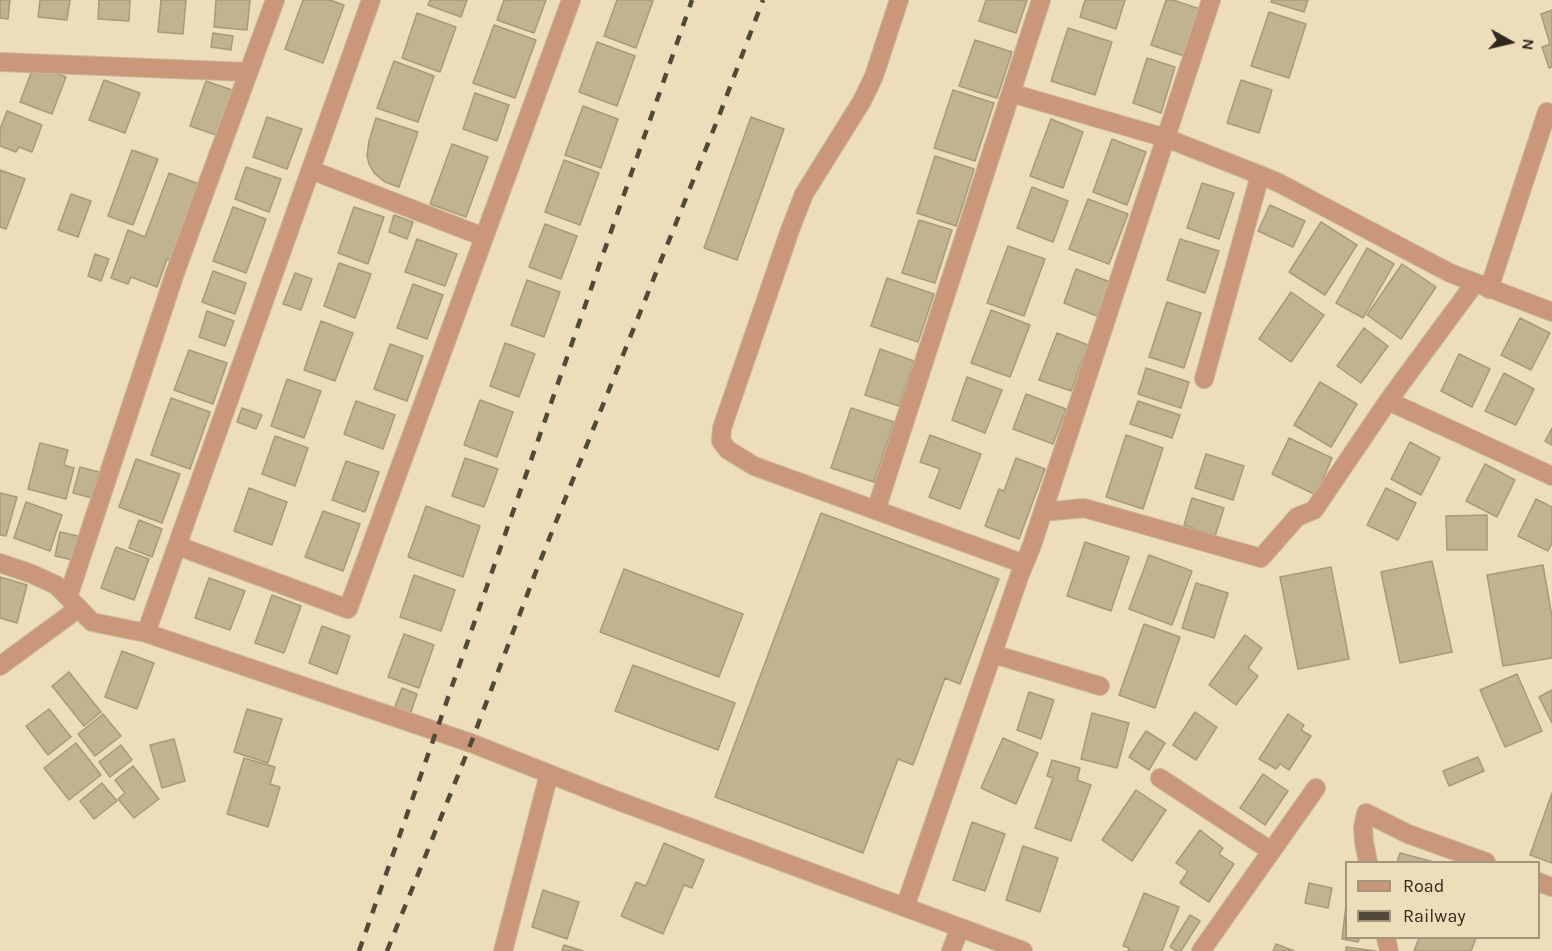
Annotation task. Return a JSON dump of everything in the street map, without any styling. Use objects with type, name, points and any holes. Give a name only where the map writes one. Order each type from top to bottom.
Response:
[{"type":"street","points":[[0,666],[73,603],[176,270],[275,0]]},
{"type":"street","points":[[146,633],[371,0]]},
{"type":"street","points":[[178,546],[348,609],[571,0]]},
{"type":"street","points":[[899,0],[874,76],[862,101],[804,194],[722,428],[721,441],[728,450],[754,466],[1024,564]]},
{"type":"street","points":[[876,510],[1041,0]]},
{"type":"street","points":[[905,907],[1043,512],[1211,0]]},
{"type":"street","points":[[0,62],[248,72]]},
{"type":"street","points":[[1011,93],[1166,138],[1280,183],[1450,273],[1552,312]]},
{"type":"street","points":[[1043,512],[1084,508],[1261,558],[1297,517],[1314,510],[1388,401],[1482,286],[1546,112]]},
{"type":"street","points":[[311,170],[484,237]]},
{"type":"street","points":[[1204,379],[1260,175]]},
{"type":"street","points":[[1388,401],[1552,476]]},
{"type":"street","points":[[0,563],[56,585],[92,622],[146,633],[471,743],[1023,951]]},
{"type":"street","points":[[993,654],[1100,686]]},
{"type":"street","points":[[503,951],[549,774]]},
{"type":"street","points":[[1160,778],[1271,851]]},
{"type":"street","points":[[1201,951],[1316,788]]},
{"type":"street","points":[[1368,861],[1363,828],[1366,813],[1408,834],[1483,861]]},
{"type":"street","points":[[951,951],[960,928]]},
{"type":"building","points":[[0,0],[10,0],[8,19],[0,18]]},
{"type":"building","points":[[40,0],[70,0],[67,20],[38,17]]},
{"type":"building","points":[[99,0],[130,0],[129,21],[98,19]]},
{"type":"building","points":[[161,0],[186,0],[183,34],[158,32]]},
{"type":"building","points":[[216,0],[250,0],[247,30],[214,27]]},
{"type":"building","points":[[303,0],[330,0],[344,5],[323,63],[285,49]]},
{"type":"building","points":[[430,0],[467,0],[461,17],[428,5]]},
{"type":"building","points":[[504,0],[546,0],[534,33],[497,20]]},
{"type":"building","points":[[617,0],[653,1],[636,48],[604,36]]},
{"type":"building","points":[[986,0],[1027,0],[1016,33],[979,21]]},
{"type":"building","points":[[1085,0],[1125,0],[1116,29],[1080,17]]},
{"type":"building","points":[[1166,0],[1200,9],[1184,56],[1151,45]]},
{"type":"building","points":[[1272,0],[1308,0],[1304,12],[1271,2]]},
{"type":"building","points":[[1552,10],[1552,67],[1549,68],[1542,47],[1550,44],[1541,14]]},
{"type":"building","points":[[1269,12],[1306,24],[1289,78],[1251,66]]},
{"type":"building","points":[[417,13],[456,27],[440,72],[402,58]]},
{"type":"building","points":[[494,25],[536,40],[515,98],[473,83]]},
{"type":"building","points":[[1068,28],[1112,42],[1095,95],[1051,81]]},
{"type":"building","points":[[213,33],[233,36],[231,50],[211,47]]},
{"type":"building","points":[[975,40],[1012,52],[997,98],[959,86]]},
{"type":"building","points":[[597,42],[635,56],[617,106],[579,92]]},
{"type":"building","points":[[1147,58],[1175,67],[1161,113],[1133,103]]},
{"type":"building","points":[[394,61],[434,76],[418,122],[377,108]]},
{"type":"building","points":[[34,65],[66,77],[52,114],[20,102]]},
{"type":"building","points":[[104,80],[140,93],[125,133],[89,120]]},
{"type":"building","points":[[1241,80],[1272,90],[1259,133],[1227,123]]},
{"type":"building","points":[[206,81],[235,91],[219,136],[190,126]]},
{"type":"building","points":[[953,90],[994,103],[975,161],[934,148]]},
{"type":"building","points":[[475,93],[509,105],[497,141],[463,129]]},
{"type":"building","points":[[583,106],[618,119],[601,168],[565,155]]},
{"type":"building","points":[[7,111],[42,125],[32,152],[19,147],[16,152],[0,146],[0,129]]},
{"type":"building","points":[[267,117],[302,129],[287,169],[253,157]]},
{"type":"building","points":[[751,117],[784,129],[737,260],[704,248]]},
{"type":"building","points":[[376,118],[418,132],[399,187],[385,182],[375,174],[369,164],[367,156],[369,141]]},
{"type":"building","points":[[1051,119],[1083,132],[1063,188],[1030,176]]},
{"type":"building","points":[[1112,139],[1146,152],[1127,205],[1093,192]]},
{"type":"building","points":[[452,144],[488,157],[466,217],[430,204]]},
{"type":"building","points":[[132,150],[158,159],[133,225],[108,216]]},
{"type":"building","points":[[935,156],[974,169],[956,226],[917,213]]},
{"type":"building","points":[[564,160],[599,173],[580,225],[545,212]]},
{"type":"building","points":[[246,167],[281,179],[269,212],[235,199]]},
{"type":"building","points":[[0,170],[25,179],[6,229],[0,227]]},
{"type":"building","points":[[169,173],[202,185],[174,261],[167,259],[157,287],[131,277],[128,284],[111,278],[128,230],[145,237]]},
{"type":"building","points":[[1202,183],[1234,193],[1219,239],[1187,228]]},
{"type":"building","points":[[1032,187],[1068,201],[1053,242],[1017,228]]},
{"type":"building","points":[[71,194],[91,201],[78,237],[58,230]]},
{"type":"building","points":[[1088,199],[1128,214],[1109,264],[1069,249]]},
{"type":"building","points":[[1270,205],[1305,221],[1293,247],[1258,231]]},
{"type":"building","points":[[233,207],[266,219],[246,273],[213,261]]},
{"type":"building","points":[[354,207],[384,217],[368,264],[338,253]]},
{"type":"building","points":[[394,215],[413,222],[407,239],[389,232]]},
{"type":"building","points":[[919,220],[952,230],[935,283],[902,273]]},
{"type":"building","points":[[1321,222],[1357,245],[1325,295],[1289,272]]},
{"type":"building","points":[[545,224],[577,236],[561,279],[529,267]]},
{"type":"building","points":[[417,239],[457,254],[445,286],[405,272]]},
{"type":"building","points":[[1180,239],[1219,251],[1205,293],[1167,280]]},
{"type":"building","points":[[1008,246],[1045,259],[1024,316],[987,303]]},
{"type":"building","points":[[1367,248],[1394,264],[1363,318],[1336,303]]},
{"type":"building","points":[[95,254],[109,259],[101,281],[88,276]]},
{"type":"building","points":[[339,263],[371,274],[355,318],[324,306]]},
{"type":"building","points":[[1402,264],[1436,287],[1401,339],[1367,315]]},
{"type":"building","points":[[1076,269],[1110,282],[1097,316],[1064,303]]},
{"type":"building","points":[[213,271],[246,283],[235,314],[202,302]]},
{"type":"building","points":[[295,273],[312,279],[301,310],[283,304]]},
{"type":"building","points":[[887,278],[934,294],[918,342],[871,326]]},
{"type":"building","points":[[527,280],[560,292],[544,337],[511,325]]},
{"type":"building","points":[[413,284],[443,295],[427,339],[397,328]]},
{"type":"building","points":[[1291,292],[1324,315],[1291,362],[1259,339]]},
{"type":"building","points":[[1167,302],[1201,313],[1184,368],[1149,357]]},
{"type":"building","points":[[991,310],[1030,325],[1010,377],[971,363]]},
{"type":"building","points":[[207,311],[234,321],[225,346],[199,337]]},
{"type":"building","points":[[1520,318],[1550,333],[1531,370],[1501,355]]},
{"type":"building","points":[[321,321],[353,333],[335,381],[304,370]]},
{"type":"building","points":[[1364,328],[1388,346],[1361,383],[1337,366]]},
{"type":"building","points":[[1057,333],[1088,345],[1071,391],[1039,380]]},
{"type":"building","points":[[505,343],[535,354],[519,397],[490,386]]},
{"type":"building","points":[[390,344],[423,356],[407,401],[374,389]]},
{"type":"building","points":[[880,349],[914,361],[899,406],[865,395]]},
{"type":"building","points":[[189,350],[227,363],[213,404],[174,390]]},
{"type":"building","points":[[1459,354],[1490,369],[1472,407],[1441,391]]},
{"type":"building","points":[[1146,368],[1189,382],[1181,408],[1138,394]]},
{"type":"building","points":[[1504,373],[1534,389],[1516,425],[1485,411]]},
{"type":"building","points":[[967,377],[1002,390],[985,433],[952,420]]},
{"type":"building","points":[[287,379],[321,391],[304,438],[271,426]]},
{"type":"building","points":[[1320,382],[1357,404],[1331,447],[1294,425]]},
{"type":"building","points":[[1026,394],[1066,409],[1053,444],[1013,429]]},
{"type":"building","points":[[171,398],[210,412],[190,469],[151,455]]},
{"type":"building","points":[[480,400],[513,412],[497,457],[464,445]]},
{"type":"building","points":[[356,401],[395,415],[383,449],[344,434]]},
{"type":"building","points":[[1138,401],[1180,415],[1172,438],[1130,424]]},
{"type":"building","points":[[242,408],[262,415],[256,429],[237,422]]},
{"type":"building","points":[[851,408],[894,422],[874,482],[831,468]]},
{"type":"building","points":[[1552,428],[1552,445],[1545,441]]},
{"type":"building","points":[[930,435],[981,454],[960,509],[929,497],[940,469],[920,462]]},
{"type":"building","points":[[1126,435],[1163,448],[1143,509],[1106,497]]},
{"type":"building","points":[[275,436],[308,448],[295,486],[262,474]]},
{"type":"building","points":[[1289,438],[1332,458],[1316,495],[1272,474]]},
{"type":"building","points":[[1410,442],[1440,458],[1421,495],[1391,479]]},
{"type":"building","points":[[40,443],[68,450],[64,465],[74,468],[66,499],[28,489]]},
{"type":"building","points":[[1206,454],[1244,466],[1233,500],[1195,488]]},
{"type":"building","points":[[465,458],[498,469],[484,507],[452,496]]},
{"type":"building","points":[[1016,458],[1045,469],[1019,539],[985,526],[999,489],[1004,491]]},
{"type":"building","points":[[136,459],[180,474],[162,523],[119,507]]},
{"type":"building","points":[[346,461],[379,472],[365,512],[332,500]]},
{"type":"building","points":[[1485,464],[1515,480],[1497,517],[1466,501]]},
{"type":"building","points":[[80,467],[99,472],[92,498],[73,493]]},
{"type":"building","points":[[249,488],[287,502],[272,545],[234,531]]},
{"type":"building","points":[[1386,488],[1416,503],[1398,540],[1367,525]]},
{"type":"building","points":[[0,493],[17,497],[6,536],[0,535]]},
{"type":"building","points":[[1192,498],[1224,508],[1215,536],[1184,525]]},
{"type":"building","points":[[1536,499],[1552,507],[1552,543],[1548,551],[1518,536]]},
{"type":"building","points":[[26,502],[62,515],[50,551],[14,538]]},
{"type":"building","points":[[426,506],[480,526],[463,577],[408,557]]},
{"type":"building","points":[[323,511],[360,524],[343,571],[305,557]]},
{"type":"building","points":[[821,513],[999,579],[960,684],[945,678],[913,765],[898,759],[863,853],[715,797]]},
{"type":"building","points":[[1487,515],[1487,550],[1447,550],[1446,516]]},
{"type":"building","points":[[139,520],[162,529],[152,557],[129,548]]},
{"type":"building","points":[[60,532],[78,536],[73,560],[55,556]]},
{"type":"building","points":[[1085,542],[1129,557],[1111,611],[1067,596]]},
{"type":"building","points":[[116,547],[149,559],[134,600],[101,588]]},
{"type":"building","points":[[1149,555],[1192,571],[1172,625],[1129,609]]},
{"type":"building","points":[[1432,561],[1452,652],[1400,663],[1381,572]]},
{"type":"building","points":[[1543,565],[1552,617],[1552,658],[1503,666],[1487,575]]},
{"type":"building","points":[[1331,567],[1349,659],[1298,669],[1280,577]]},
{"type":"building","points":[[624,569],[743,614],[719,677],[600,632]]},
{"type":"building","points":[[414,575],[455,590],[441,631],[400,617]]},
{"type":"building","points":[[0,577],[27,585],[17,623],[0,618]]},
{"type":"building","points":[[209,578],[245,591],[230,630],[195,618]]},
{"type":"building","points":[[1196,583],[1228,593],[1214,638],[1182,628]]},
{"type":"building","points":[[272,595],[301,606],[284,653],[255,643]]},
{"type":"building","points":[[1144,624],[1180,637],[1155,708],[1119,695]]},
{"type":"building","points":[[322,626],[350,636],[337,674],[309,663]]},
{"type":"building","points":[[404,634],[434,645],[419,688],[388,677]]},
{"type":"building","points":[[1245,635],[1262,648],[1248,668],[1258,676],[1236,705],[1209,685]]},
{"type":"building","points":[[122,651],[154,663],[137,709],[105,697]]},
{"type":"building","points":[[633,665],[735,703],[718,750],[615,711]]},
{"type":"building","points":[[69,672],[101,712],[84,726],[52,686]]},
{"type":"building","points":[[1517,674],[1542,731],[1505,747],[1480,690]]},
{"type":"building","points":[[402,688],[417,694],[410,715],[394,709]]},
{"type":"building","points":[[1552,690],[1552,723],[1539,697]]},
{"type":"building","points":[[1029,692],[1054,700],[1041,739],[1017,730]]},
{"type":"building","points":[[49,709],[71,737],[48,755],[26,726]]},
{"type":"building","points":[[247,709],[282,719],[268,763],[234,752]]},
{"type":"building","points":[[1195,712],[1217,727],[1196,760],[1173,745]]},
{"type":"building","points":[[1092,713],[1129,723],[1117,768],[1081,759]]},
{"type":"building","points":[[103,714],[121,736],[95,756],[78,734]]},
{"type":"building","points":[[1288,714],[1304,725],[1301,730],[1311,736],[1289,770],[1280,764],[1276,769],[1259,759]]},
{"type":"building","points":[[1146,731],[1165,743],[1149,770],[1129,757]]},
{"type":"building","points":[[1003,738],[1038,753],[1016,804],[981,788]]},
{"type":"building","points":[[174,739],[185,781],[162,788],[150,745]]},
{"type":"building","points":[[76,743],[101,775],[69,800],[44,768]]},
{"type":"building","points":[[121,745],[132,760],[110,777],[99,762]]},
{"type":"building","points":[[1478,757],[1484,771],[1449,786],[1443,771]]},
{"type":"building","points":[[244,758],[275,767],[270,784],[280,787],[268,827],[227,814]]},
{"type":"building","points":[[1052,760],[1080,768],[1077,780],[1091,785],[1071,841],[1035,828],[1053,778],[1047,776]]},
{"type":"building","points":[[133,766],[159,799],[134,818],[118,799],[125,793],[115,780]]},
{"type":"building","points":[[1263,774],[1288,791],[1265,825],[1240,808]]},
{"type":"building","points":[[102,783],[117,801],[94,819],[80,801]]},
{"type":"building","points":[[1136,790],[1166,810],[1132,861],[1102,840]]},
{"type":"building","points":[[1552,793],[1552,863],[1530,855]]},
{"type":"building","points":[[972,822],[1005,834],[985,891],[953,880]]},
{"type":"building","points":[[1200,830],[1223,848],[1219,854],[1234,864],[1209,902],[1180,883],[1188,871],[1176,863]]},
{"type":"building","points":[[664,843],[704,860],[692,888],[684,885],[663,934],[621,916],[636,882],[646,886]]},
{"type":"building","points":[[1023,846],[1058,858],[1040,912],[1006,900]]},
{"type":"building","points":[[1400,853],[1430,861],[1397,861]]},
{"type":"building","points":[[1309,883],[1332,888],[1328,908],[1305,903]]},
{"type":"building","points":[[543,890],[579,902],[567,939],[532,927]]},
{"type":"building","points":[[1144,893],[1179,907],[1162,951],[1128,951],[1129,948],[1123,946]]},
{"type":"building","points":[[1345,914],[1345,939],[1359,939],[1358,942],[1342,939]]},
{"type":"building","points":[[1190,915],[1200,921],[1181,951],[1177,951],[1170,947]]},
{"type":"building","points":[[1419,939],[1476,939],[1471,951],[1414,951]]},
{"type":"building","points":[[1276,944],[1294,951],[1273,951]]},
{"type":"building","points":[[564,945],[583,951],[562,951]]},
{"type":"building","points":[[1346,947],[1376,951],[1346,951]]},
{"type":"railway","points":[[359,951],[692,0]]},
{"type":"railway","points":[[387,951],[763,0]]}]
